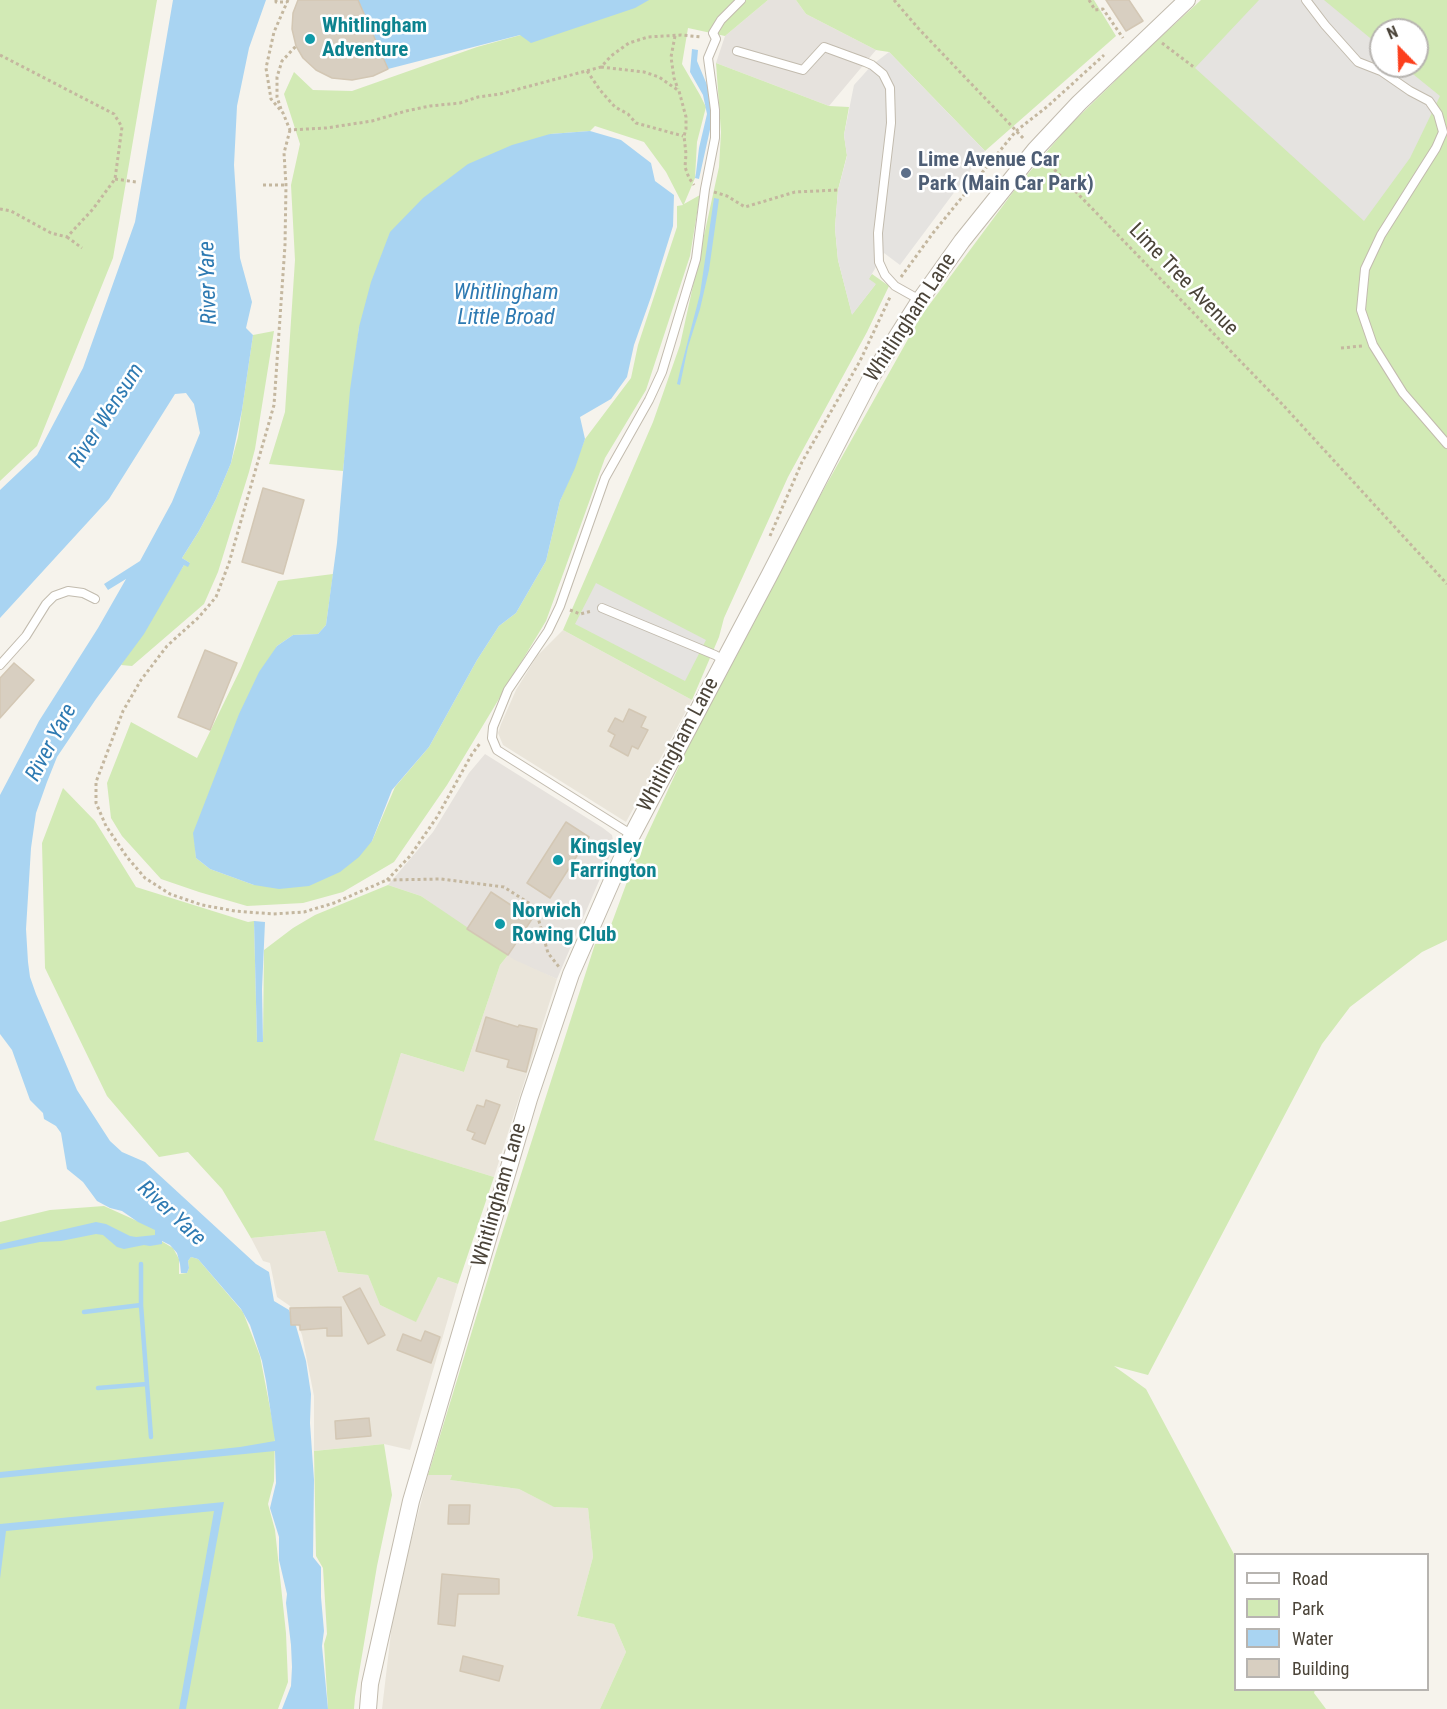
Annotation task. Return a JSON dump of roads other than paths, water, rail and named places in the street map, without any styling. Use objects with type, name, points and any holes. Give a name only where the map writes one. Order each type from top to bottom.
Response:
[{"type":"street","name":"Whitlingham Lane","points":[[368,1709],[370,1684],[411,1501],[529,1099],[571,974],[632,835],[872,376],[920,300],[962,242],[1035,150],[1079,103],[1183,2]]},
{"type":"lane","points":[[632,835],[497,750],[492,738],[493,727],[508,690],[548,631],[560,606],[605,478],[649,400],[662,372],[696,259],[705,189],[715,138],[715,110],[708,58],[716,39],[713,33],[721,20],[741,0]]},
{"type":"lane","points":[[1306,0],[1358,62],[1381,72],[1429,100],[1438,114],[1443,132],[1436,148],[1381,236],[1365,269],[1361,310],[1373,345],[1403,393],[1447,444]]},
{"type":"lane","points":[[737,51],[803,70],[824,47],[865,62],[883,74],[890,88],[891,123],[878,233],[879,262],[885,275],[895,286],[920,300]]},
{"type":"lane","points":[[0,665],[26,636],[46,603],[54,596],[68,591],[83,593],[95,599]]},
{"type":"lane","points":[[602,608],[724,660]]},
{"type":"water","points":[[173,0],[266,0],[249,48],[237,106],[234,165],[240,258],[252,302],[246,328],[253,335],[242,410],[231,463],[216,499],[182,558],[190,563],[188,567],[184,565],[144,634],[57,757],[47,782],[36,813],[31,848],[26,929],[28,962],[36,994],[77,1090],[110,1141],[122,1152],[145,1162],[256,1264],[269,1272],[274,1301],[289,1310],[296,1326],[306,1361],[311,1394],[310,1423],[314,1480],[313,1557],[321,1567],[324,1631],[322,1646],[328,1709],[282,1709],[291,1686],[292,1667],[287,1594],[279,1560],[279,1537],[270,1508],[276,1483],[275,1451],[0,1478],[0,1472],[240,1447],[275,1441],[262,1361],[250,1325],[241,1309],[198,1259],[191,1257],[188,1261],[187,1273],[181,1273],[177,1253],[170,1245],[162,1241],[162,1244],[124,1249],[117,1247],[103,1235],[96,1234],[0,1250],[0,1244],[96,1222],[106,1224],[130,1236],[155,1235],[155,1230],[122,1211],[97,1201],[83,1182],[67,1169],[61,1133],[56,1126],[44,1119],[43,1113],[30,1100],[12,1050],[0,1034],[0,795],[39,721],[126,579],[108,590],[104,584],[140,561],[172,502],[200,433],[194,404],[186,393],[175,394],[109,499],[0,618],[0,490],[37,455],[83,368],[135,222]]},
{"type":"water","points":[[358,0],[649,0],[635,8],[531,43],[520,35],[388,69]]},
{"type":"water","points":[[692,49],[698,50],[697,61],[710,92],[712,105],[711,125],[699,179],[695,178],[707,114],[703,95],[690,72]]},
{"type":"water","name":"Whitlingham Little Broad","points":[[590,131],[621,140],[651,163],[655,181],[674,195],[673,226],[634,345],[627,377],[611,399],[580,417],[585,439],[560,501],[546,561],[516,613],[499,626],[477,660],[429,747],[392,790],[372,841],[359,857],[340,872],[309,886],[279,889],[254,885],[210,869],[196,858],[193,833],[239,714],[259,672],[277,646],[293,635],[318,634],[326,625],[337,543],[350,390],[359,327],[371,282],[390,232],[423,198],[468,164],[512,145],[550,134]]},
{"type":"water","points":[[714,198],[719,199],[709,270],[680,385],[677,384],[700,294]]},
{"type":"water","points":[[254,921],[265,922],[262,989],[263,1042],[257,1042]]},
{"type":"water","points":[[224,1502],[186,1709],[179,1709],[214,1511],[6,1531],[0,1579],[0,1524]]},
{"type":"waterway","points":[[141,1264],[141,1305],[151,1437]]},
{"type":"waterway","points":[[84,1312],[141,1305]]},
{"type":"waterway","points":[[98,1388],[147,1384]]},
{"type":"place","name":"Whitlingham Adventure","points":[[310,39]]},
{"type":"place","name":"Lime Avenue Car Park (Main Car Park)","points":[[906,173]]},
{"type":"place","name":"Kingsley Farrington","points":[[558,860]]},
{"type":"place","name":"Norwich Rowing Club","points":[[500,924]]},
{"type":"water label","name":"River Yare","points":[[209,283]]},
{"type":"water label","name":"River Wensum","points":[[107,416]]},
{"type":"water label","name":"River Yare","points":[[52,743]]},
{"type":"water label","name":"River Yare","points":[[171,1214]]}]
